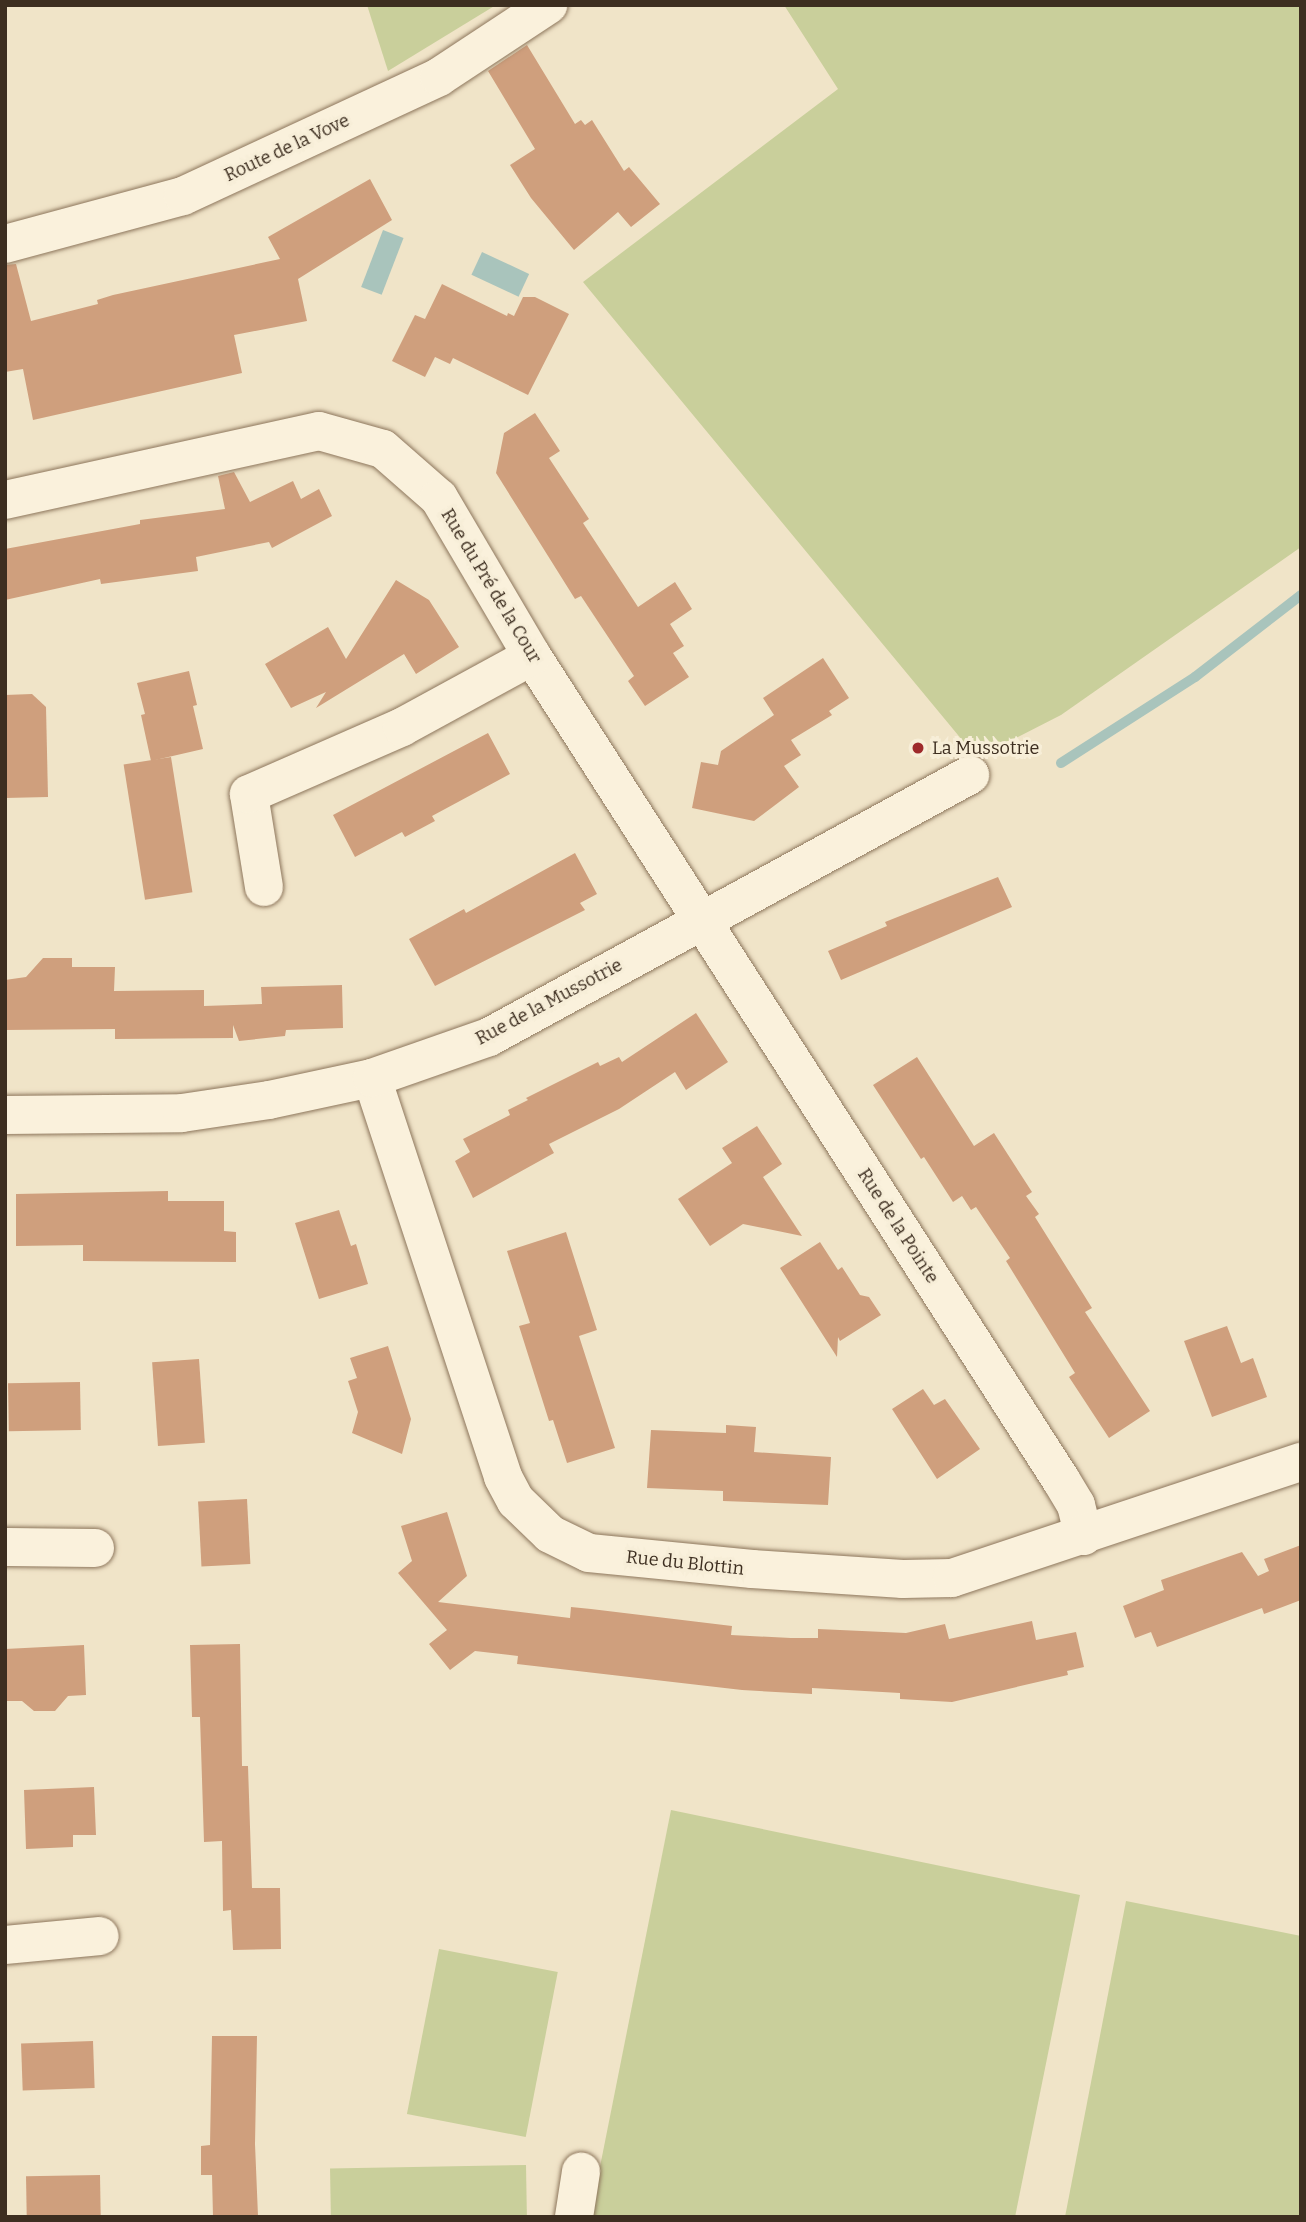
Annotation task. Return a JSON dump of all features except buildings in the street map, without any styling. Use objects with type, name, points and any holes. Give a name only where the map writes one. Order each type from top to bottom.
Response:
[{"type":"street","name":"Route de la Vove","points":[[5,244],[183,195],[439,77],[548,5]]},
{"type":"street","name":"Rue du Pré de la Cour","points":[[5,500],[319,431],[383,449],[439,498],[532,656],[701,921]]},
{"type":"street","points":[[264,887],[249,794],[402,727],[532,656]]},
{"type":"street","name":"Rue de la Mussotrie","points":[[5,1115],[182,1113],[269,1100],[372,1078],[489,1037],[970,775]]},
{"type":"street","name":"Rue de la Pointe","points":[[701,921],[1061,1480],[1076,1506],[1084,1536]]},
{"type":"street","name":"Rue du Blottin","points":[[372,1078],[503,1477],[516,1501],[550,1534],[589,1553],[752,1569],[903,1579],[952,1578],[1301,1462]]},
{"type":"street","points":[[5,1547],[94,1548]]},
{"type":"street","points":[[5,1945],[100,1936]]},
{"type":"street","points":[[573,2217],[581,2172]]},
{"type":"green space","points":[[367,5],[496,5],[388,71]]},
{"type":"green space","points":[[784,5],[1301,5],[1301,547],[1061,715],[977,758],[583,282],[838,89]]},
{"type":"green space","points":[[671,1810],[1080,1895],[1015,2217],[590,2217]]},
{"type":"green space","points":[[1126,1901],[1301,1936],[1301,2217],[1065,2217]]},
{"type":"green space","points":[[439,1949],[558,1972],[526,2137],[407,2114]]},
{"type":"green space","points":[[526,2165],[527,2217],[331,2217],[330,2168]]},
{"type":"water","points":[[383,230],[404,238],[382,295],[361,287]]},
{"type":"water","points":[[482,252],[529,274],[519,297],[471,275]]},
{"type":"waterway","points":[[1061,763],[1195,677],[1301,595]]},
{"type":"place","name":"La Mussotrie","points":[[918,748]]}]
